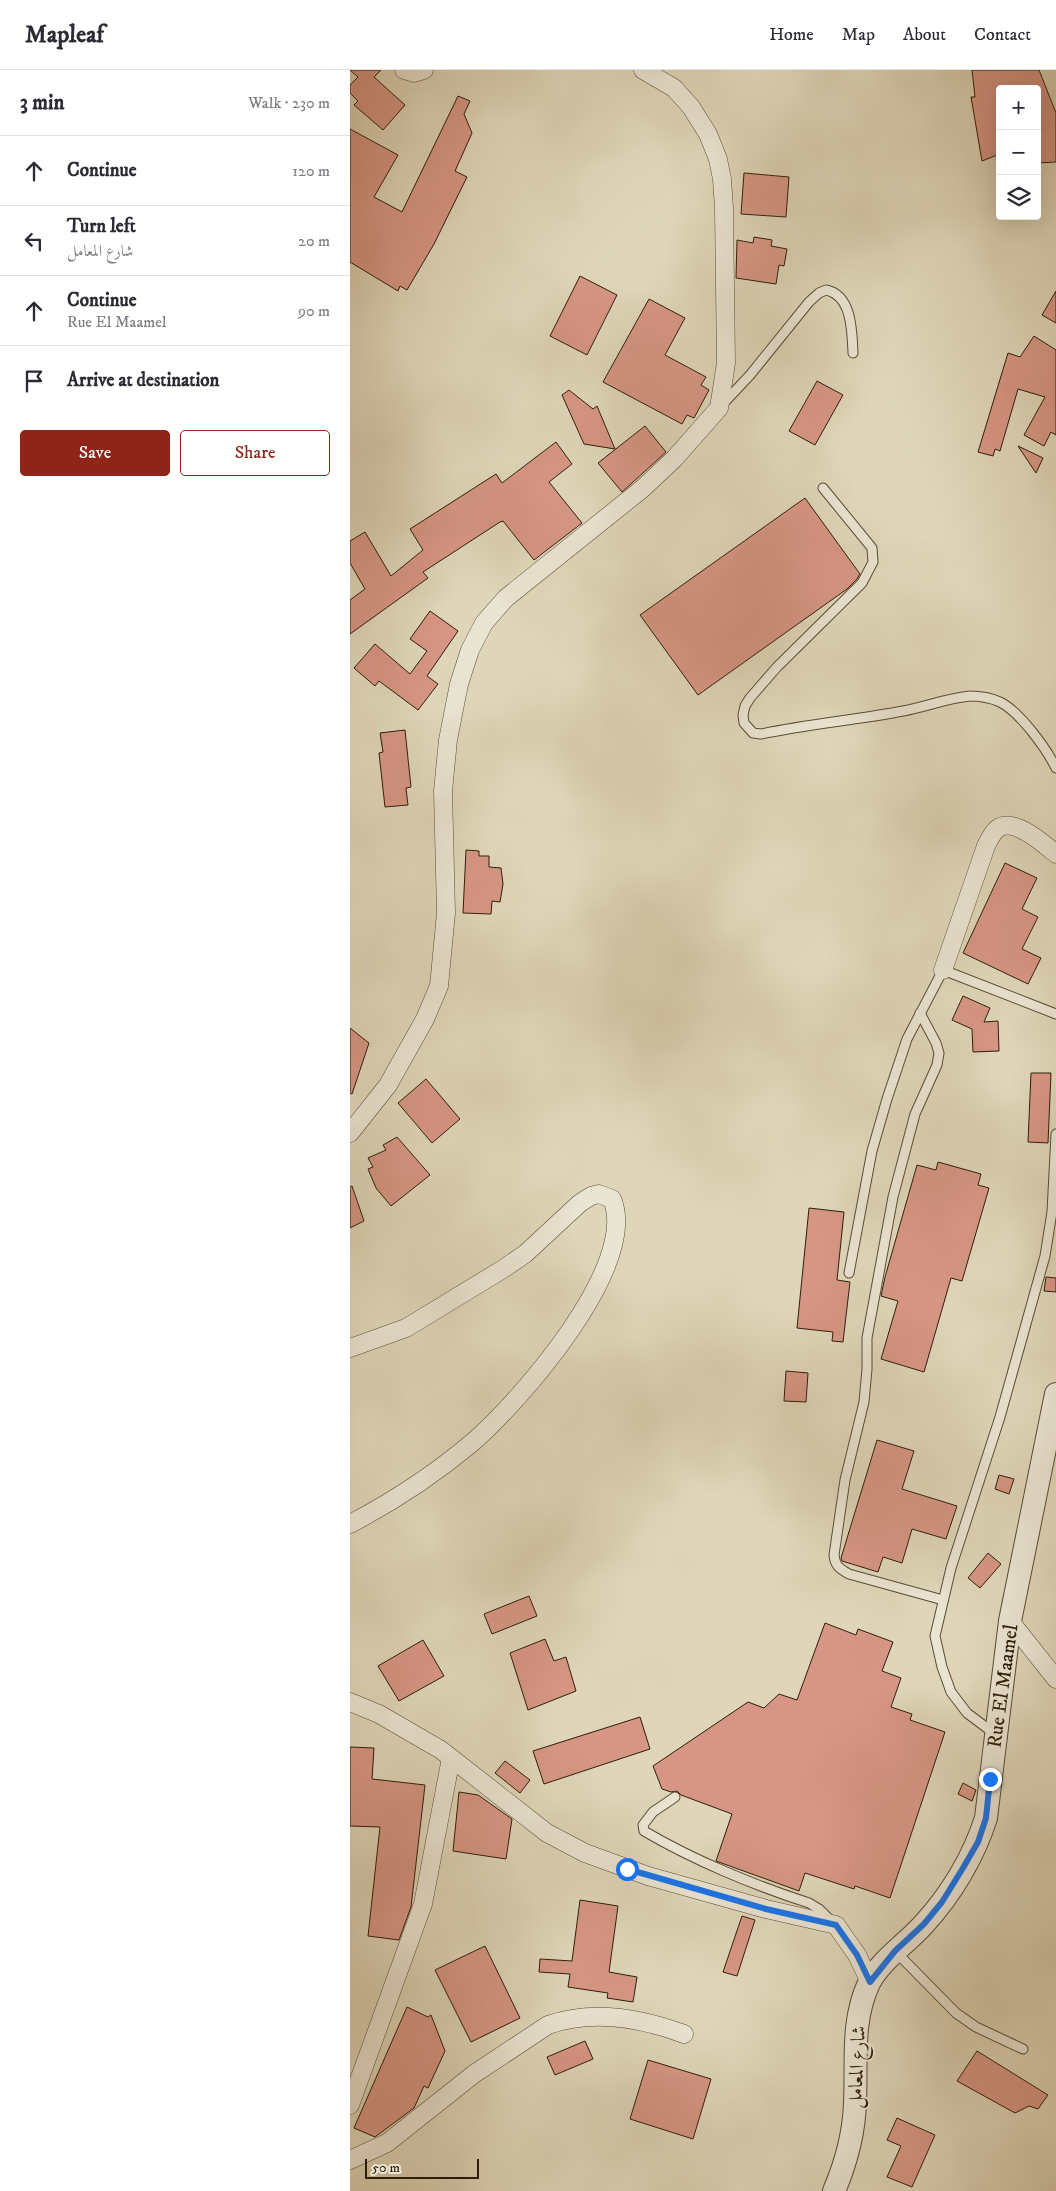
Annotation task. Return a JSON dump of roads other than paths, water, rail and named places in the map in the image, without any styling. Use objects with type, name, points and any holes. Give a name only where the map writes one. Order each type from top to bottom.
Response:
[{"type":"street","points":[[404,70],[414,73],[424,70]]},
{"type":"street","points":[[350,1133],[388,1085],[425,1019],[439,986],[446,913],[443,791],[448,740],[459,684],[470,650],[484,623],[506,598],[642,489],[674,459],[719,408],[726,363],[724,208],[722,179],[718,159],[708,134],[691,107],[674,88],[643,70]]},
{"type":"street","points":[[943,970],[986,846],[997,829],[1011,824],[1056,854]]},
{"type":"street","points":[[350,1348],[406,1328],[503,1269],[525,1254],[576,1207],[591,1196],[599,1194],[612,1199],[617,1210],[618,1223],[611,1252],[587,1305],[553,1354],[505,1412],[473,1442],[432,1475],[384,1507],[350,1524]]},
{"type":"street","name":"Rue El Maamel","points":[[895,1951],[924,1924],[942,1902],[978,1842],[986,1818],[1010,1620],[1056,1394]]},
{"type":"street","points":[[1010,1620],[1056,1679]]},
{"type":"street","points":[[350,1702],[380,1714],[451,1758],[547,1833],[585,1853],[648,1876],[766,1909],[836,1925],[857,1955],[870,1982]]},
{"type":"street","points":[[350,2105],[414,1934],[423,1904],[451,1758]]},
{"type":"street","name":"شارع المعامل","points":[[834,2191],[853,2127],[857,2026],[860,2006],[870,1982],[895,1951]]},
{"type":"street","points":[[350,2160],[387,2143],[474,2074],[548,2025],[574,2018],[610,2018],[650,2022],[684,2034]]},
{"type":"lane","points":[[719,408],[750,375],[819,293],[826,290],[840,296],[844,303],[852,330],[853,352]]},
{"type":"lane","points":[[823,488],[872,548],[873,562],[862,583],[777,667],[750,698],[745,706],[743,715],[748,729],[753,733],[761,734],[907,711],[952,699],[972,696],[988,698],[1001,702],[1014,712],[1040,744],[1056,768]]},
{"type":"lane","points":[[849,1273],[872,1151],[907,1039],[943,970],[1056,1014]]},
{"type":"lane","points":[[920,1013],[936,1043],[938,1053],[937,1065],[915,1114],[893,1197],[867,1338],[864,1402],[845,1480],[834,1555],[835,1562],[840,1569],[849,1574],[943,1600]]},
{"type":"lane","points":[[995,1734],[967,1713],[951,1692],[942,1667],[935,1636],[951,1568],[1000,1417],[1045,1256],[1052,1212],[1056,1134]]},
{"type":"lane","points":[[674,1797],[646,1818],[643,1825],[644,1831],[662,1842],[724,1870],[809,1903],[819,1909],[836,1925]]},
{"type":"lane","points":[[895,1951],[956,2013],[976,2027],[1023,2049]]}]
